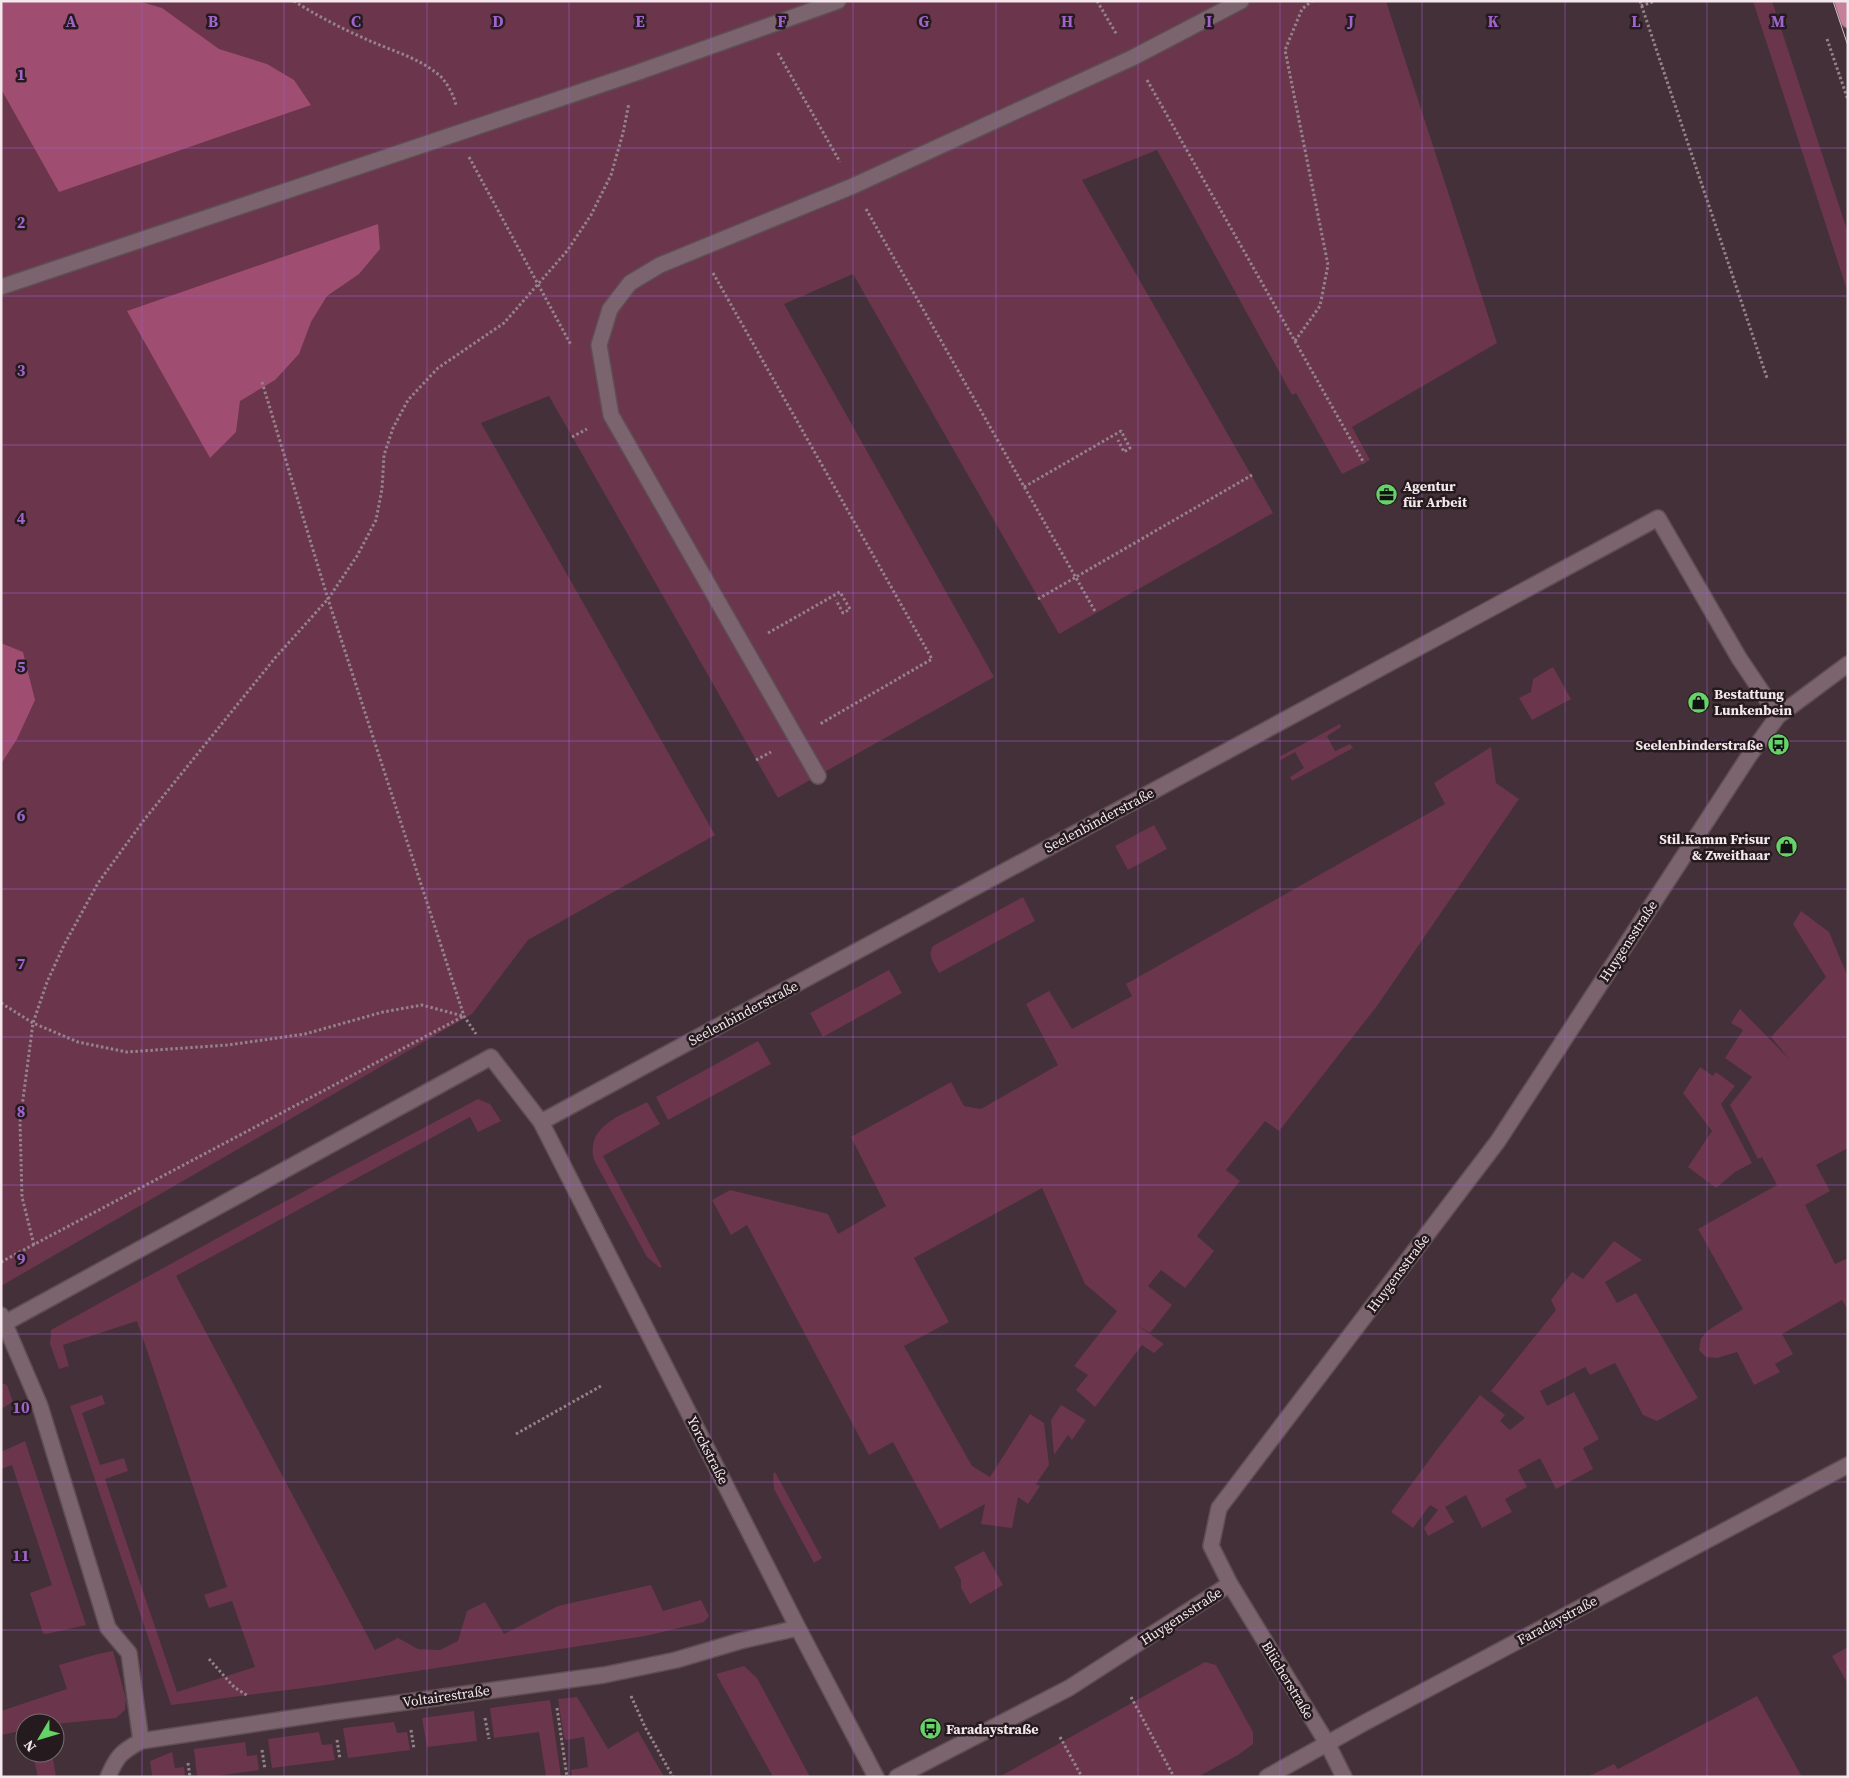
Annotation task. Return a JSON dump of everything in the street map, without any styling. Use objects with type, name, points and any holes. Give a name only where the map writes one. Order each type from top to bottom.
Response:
[{"type":"main road","points":[[1842,1],[1848,20]]},
{"type":"street","points":[[1,288],[636,73],[763,28],[814,5],[838,1]]},
{"type":"street","points":[[818,776],[611,415],[599,345],[610,309],[630,283],[660,265],[853,186],[1132,58],[1241,1]]},
{"type":"street","name":"Seelenbinderstraße","points":[[541,1122],[1658,518],[1739,658],[1778,716]]},
{"type":"street","name":"Huygensstraße","points":[[897,1777],[1069,1688],[1230,1584],[1211,1546],[1219,1508],[1498,1141],[1744,764],[1778,716],[1848,664]]},
{"type":"street","points":[[142,1742],[129,1653],[108,1628],[40,1406],[7,1346],[3,1319],[491,1057]]},
{"type":"street","name":"Yorckstraße","points":[[491,1057],[541,1122],[798,1628],[876,1777]]},
{"type":"street","name":"Faradaystraße","points":[[1267,1777],[1326,1743],[1848,1465]]},
{"type":"street","name":"Blücherstraße","points":[[1230,1584],[1326,1743],[1344,1777]]},
{"type":"street","name":"Voltairestraße","points":[[108,1777],[116,1759],[128,1749],[142,1742],[333,1712],[604,1674],[676,1660],[740,1641],[798,1628]]},
{"type":"path","points":[[294,1],[311,12],[367,40],[420,62],[441,76],[455,101],[458,132],[474,169],[572,346]]},
{"type":"path","points":[[1096,1],[1146,79],[1364,463]]},
{"type":"path","points":[[1295,341],[1320,306],[1328,265],[1285,50],[1302,9],[1312,1]]},
{"type":"path","points":[[1655,1],[1640,3],[1767,378]]},
{"type":"path","points":[[763,28],[1096,613]]},
{"type":"path","points":[[1826,36],[1848,100]]},
{"type":"path","points":[[34,1245],[22,1197],[20,1122],[33,1023],[47,982],[64,945],[98,883],[144,820],[274,658],[328,599],[357,556],[376,520],[382,490],[384,455],[393,428],[408,400],[438,368],[504,324],[567,252],[591,216],[611,175],[623,133],[636,73]]},
{"type":"path","points":[[699,249],[932,660],[756,760]]},
{"type":"path","points":[[262,382],[328,599],[464,1016],[491,1057]]},
{"type":"path","points":[[572,437],[611,415]]},
{"type":"path","points":[[1024,488],[1121,431],[1130,448],[1124,452],[1118,440]]},
{"type":"path","points":[[1038,598],[1252,475]]},
{"type":"path","points":[[744,647],[840,592],[850,609],[843,613],[836,600]]},
{"type":"path","points":[[1,1003],[33,1023],[78,1042],[127,1052],[228,1045],[305,1034],[383,1012],[422,1005],[464,1016]]},
{"type":"path","points":[[1,1262],[464,1016]]},
{"type":"path","points":[[516,1434],[601,1386]]},
{"type":"path","points":[[209,1659],[234,1687],[253,1699]]},
{"type":"path","points":[[553,1682],[567,1777]]},
{"type":"path","points":[[628,1690],[645,1727],[673,1777]]},
{"type":"path","points":[[1131,1697],[1174,1777]]},
{"type":"path","points":[[485,1712],[489,1739]]},
{"type":"path","points":[[411,1728],[414,1749]]},
{"type":"path","points":[[1060,1736],[1082,1777]]},
{"type":"path","points":[[338,1745],[340,1759]]},
{"type":"path","points":[[263,1757],[264,1769]]},
{"type":"shaded area","points":[[1,1],[1386,1],[1497,343],[1352,427],[1370,460],[1342,474],[1296,393],[1292,395],[1157,150],[1082,180],[1273,513],[1059,634],[853,274],[784,304],[994,677],[778,798],[549,396],[481,423],[715,835],[528,940],[472,1014],[1,1286]]},
{"type":"shaded area","points":[[1,1],[138,1],[162,8],[219,49],[267,64],[294,80],[311,105],[59,192],[1,89]]},
{"type":"shaded area","points":[[1753,1],[1772,1],[1848,233],[1848,293]]},
{"type":"shaded area","points":[[378,224],[380,249],[359,274],[327,296],[311,322],[299,354],[275,380],[240,401],[236,432],[210,458],[127,311]]},
{"type":"shaded area","points":[[1,643],[23,652],[35,700],[17,739],[1,764]]},
{"type":"shaded area","points":[[1553,667],[1571,699],[1532,720],[1519,698],[1531,692],[1533,679]]},
{"type":"shaded area","points":[[1340,724],[1341,727],[1327,736],[1335,751],[1350,744],[1353,748],[1292,781],[1290,777],[1304,768],[1295,752],[1281,760],[1279,757]]},
{"type":"shaded area","points":[[1491,747],[1496,783],[1519,799],[1377,1006],[1279,1131],[1265,1121],[1226,1170],[1240,1181],[1197,1236],[1214,1251],[1185,1288],[1161,1270],[1148,1286],[1172,1305],[1150,1333],[1137,1325],[1164,1344],[1154,1353],[1142,1345],[1095,1407],[1076,1390],[1088,1375],[1074,1366],[1117,1311],[1085,1284],[1042,1188],[914,1258],[949,1322],[904,1346],[972,1466],[990,1477],[1030,1414],[1044,1423],[1049,1465],[1036,1484],[1040,1486],[1028,1504],[1018,1497],[1012,1528],[981,1524],[985,1504],[940,1529],[893,1442],[869,1455],[747,1225],[731,1235],[712,1200],[730,1190],[828,1214],[838,1234],[886,1206],[851,1137],[951,1082],[964,1106],[981,1109],[1058,1065],[1026,1004],[1049,991],[1072,1029],[1132,996],[1126,984],[1445,804],[1434,783]]},
{"type":"shaded area","points":[[1154,825],[1167,849],[1128,870],[1115,846]]},
{"type":"shaded area","points":[[1023,897],[1035,921],[939,973],[931,957],[933,946]]},
{"type":"shaded area","points":[[1801,911],[1829,932],[1848,977],[1848,1148],[1816,1165],[1830,1191],[1805,1205],[1835,1264],[1848,1258],[1848,1310],[1842,1300],[1782,1334],[1793,1354],[1775,1364],[1780,1372],[1754,1385],[1737,1352],[1717,1358],[1706,1357],[1699,1350],[1701,1338],[1710,1329],[1743,1309],[1698,1229],[1777,1185],[1762,1157],[1758,1159],[1730,1105],[1752,1077],[1725,1058],[1743,1030],[1731,1023],[1740,1009],[1790,1060],[1771,1037],[1826,977],[1793,924]]},
{"type":"shaded area","points":[[889,970],[902,993],[823,1037],[810,1013]]},
{"type":"shaded area","points":[[758,1041],[771,1064],[668,1120],[656,1097]]},
{"type":"shaded area","points":[[1700,1067],[1713,1076],[1716,1072],[1735,1086],[1721,1104],[1752,1163],[1735,1172],[1716,1188],[1688,1167],[1712,1131],[1683,1093]]},
{"type":"shaded area","points":[[478,1099],[490,1104],[501,1121],[478,1132],[470,1117],[176,1276],[375,1650],[398,1638],[418,1649],[440,1650],[458,1641],[467,1611],[485,1602],[504,1634],[558,1606],[651,1585],[663,1611],[701,1600],[709,1616],[704,1622],[645,1636],[319,1686],[171,1705],[70,1406],[102,1395],[105,1404],[82,1413],[100,1465],[124,1458],[128,1471],[105,1479],[177,1692],[255,1667],[232,1601],[209,1608],[204,1595],[227,1587],[137,1321],[63,1345],[69,1366],[59,1369],[50,1344],[51,1330],[252,1219]]},
{"type":"shaded area","points":[[647,1102],[660,1124],[603,1156],[662,1267],[660,1268],[647,1257],[594,1160],[593,1148],[595,1138],[608,1123]]},
{"type":"shaded area","points":[[1614,1241],[1642,1260],[1605,1282],[1617,1303],[1636,1293],[1698,1398],[1657,1421],[1643,1415],[1615,1363],[1590,1375],[1585,1367],[1540,1391],[1547,1406],[1574,1392],[1599,1439],[1583,1448],[1593,1469],[1556,1489],[1540,1458],[1518,1470],[1527,1487],[1505,1499],[1512,1512],[1482,1528],[1466,1495],[1445,1507],[1454,1522],[1428,1536],[1424,1528],[1438,1510],[1430,1505],[1413,1528],[1391,1512],[1480,1395],[1505,1415],[1500,1421],[1510,1430],[1525,1418],[1491,1391],[1556,1310],[1551,1300],[1572,1272],[1583,1279]]},
{"type":"shaded area","points":[[1,1383],[7,1385],[13,1402],[1,1409]]},
{"type":"shaded area","points":[[1061,1405],[1086,1420],[1072,1440],[1068,1435],[1054,1455],[1051,1420]]},
{"type":"shaded area","points":[[25,1441],[86,1625],[46,1634],[43,1633],[30,1593],[52,1585],[12,1465],[1,1469],[1,1452]]},
{"type":"shaded area","points":[[775,1472],[822,1558],[814,1563],[774,1489],[773,1474]]},
{"type":"shaded area","points":[[984,1551],[1003,1585],[970,1604],[961,1588],[961,1580],[954,1567]]},
{"type":"shaded area","points":[[1848,1647],[1848,1684],[1832,1656]]},
{"type":"shaded area","points":[[113,1651],[126,1699],[125,1710],[116,1718],[65,1723],[65,1713],[15,1713],[15,1732],[1,1735],[1,1711],[67,1689],[59,1665]]},
{"type":"shaded area","points":[[1205,1662],[1216,1665],[1253,1732],[1253,1744],[1238,1755],[1198,1777],[999,1777]]},
{"type":"shaded area","points":[[744,1666],[757,1678],[810,1777],[773,1777],[716,1674]]},
{"type":"shaded area","points":[[1757,1696],[1802,1777],[1587,1777],[1614,1764],[1618,1769]]},
{"type":"shaded area","points":[[577,1697],[608,1749],[638,1731],[664,1777],[572,1777],[571,1770],[588,1767],[584,1737],[566,1740],[564,1738],[558,1699]]},
{"type":"shaded area","points":[[550,1700],[561,1777],[546,1777],[539,1732],[494,1738],[490,1708]]},
{"type":"shaded area","points":[[474,1711],[477,1741],[427,1747],[422,1718]]},
{"type":"shaded area","points":[[394,1722],[397,1733],[407,1732],[410,1750],[348,1758],[343,1728]]},
{"type":"shaded area","points":[[319,1732],[322,1745],[332,1744],[335,1760],[272,1768],[268,1739]]},
{"type":"shaded area","points":[[245,1742],[247,1756],[257,1755],[259,1770],[197,1777],[194,1749]]},
{"type":"shaded area","points":[[172,1752],[175,1768],[184,1767],[185,1777],[151,1777],[150,1761]]},
{"type":"shaded area","points":[[35,1763],[54,1763],[56,1777],[38,1777]]},
{"type":"tram line","points":[[1833,1],[1848,46]]},
{"type":"place","name":"Agentur für Arbeit","points":[[1387,494]]},
{"type":"place","name":"Bestattung Lunkenbein","points":[[1698,702]]},
{"type":"place","name":"Seelenbinderstraße","points":[[1779,745]]},
{"type":"place","name":"Stil.Kamm Frisur & Zweithaar","points":[[1786,847]]},
{"type":"place","name":"Faradaystraße","points":[[930,1729]]}]
